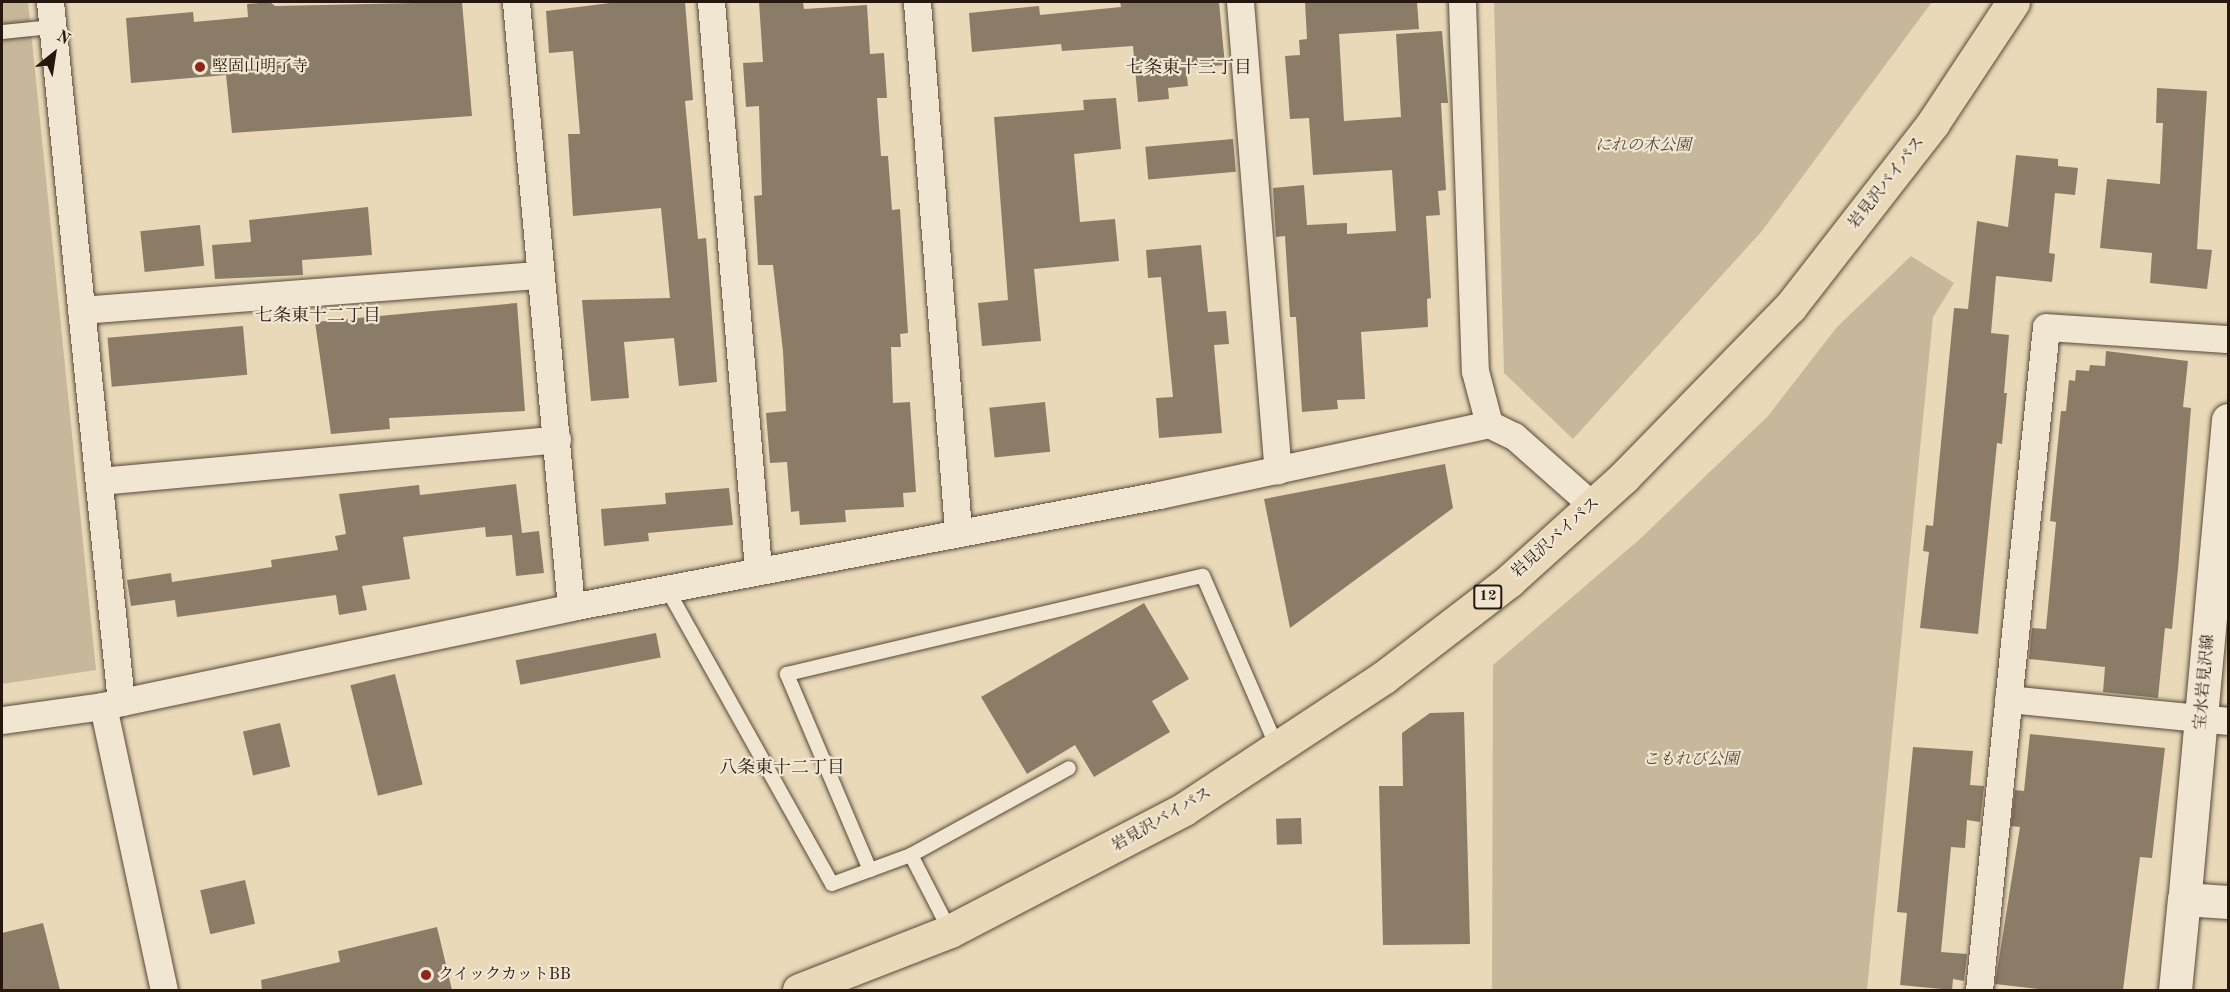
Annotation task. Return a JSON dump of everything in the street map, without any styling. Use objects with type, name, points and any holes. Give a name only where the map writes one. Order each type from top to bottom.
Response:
[{"type":"highway","name":"岩見沢バイパス","points":[[799,990],[950,931],[1113,849],[1278,749],[1384,677],[1509,581],[1593,506],[1790,307],[1926,133],[2013,2]]},
{"type":"main road","name":"宝水岩見沢線","points":[[2175,990],[2184,899],[2215,720],[2229,420]]},
{"type":"main road","points":[[2184,899],[2229,902]]},
{"type":"street","points":[[516,2],[571,606]]},
{"type":"street","points":[[711,2],[758,569]]},
{"type":"street","points":[[917,2],[958,530]]},
{"type":"street","points":[[1240,2],[1278,470]]},
{"type":"street","points":[[1462,2],[1475,371],[1489,424]]},
{"type":"street","points":[[50,14],[99,481],[112,704],[164,990]]},
{"type":"street","points":[[81,310],[540,275]]},
{"type":"street","points":[[1979,990],[2046,327],[2229,339]]},
{"type":"street","points":[[2,720],[112,704],[571,606],[1278,470],[1489,424],[1514,436],[1593,506]]},
{"type":"street","points":[[99,481],[557,439]]},
{"type":"street","points":[[2008,699],[2215,720]]},
{"type":"lane","points":[[2,32],[50,14]]},
{"type":"lane","points":[[870,870],[787,674],[1203,576],[1278,749]]},
{"type":"lane","points":[[666,587],[832,884],[911,855],[1069,768]]},
{"type":"lane","points":[[911,855],[950,931]]},
{"type":"green space","points":[[2,2],[28,2],[96,670],[2,684]]},
{"type":"green space","name":"にれの木公園","points":[[1494,2],[1932,2],[1762,231],[1573,439],[1504,373]]},
{"type":"green space","name":"こもれび公園","points":[[1911,256],[1954,283],[1933,317],[1867,990],[1492,990],[1493,665],[1640,539],[1768,416],[1837,327]]},
{"type":"building","points":[[270,2],[275,6],[462,2],[472,116],[232,133],[226,75],[131,83],[126,18],[193,12],[194,22],[248,17],[247,4]]},
{"type":"building","points":[[618,2],[685,2],[693,100],[685,101],[698,239],[706,238],[717,382],[679,386],[674,338],[624,342],[629,398],[591,401],[582,300],[670,298],[661,208],[573,216],[568,134],[580,134],[573,51],[549,53],[546,11]]},
{"type":"building","points":[[759,2],[803,2],[804,9],[867,5],[870,54],[884,53],[887,98],[877,98],[881,156],[888,156],[892,210],[900,209],[908,333],[900,334],[901,347],[891,347],[893,403],[910,402],[916,492],[903,493],[904,507],[845,510],[846,522],[800,525],[799,511],[791,512],[787,462],[770,463],[766,413],[786,411],[783,351],[773,265],[758,265],[754,196],[762,195],[759,106],[746,107],[743,63],[763,62]]},
{"type":"building","points":[[1120,2],[1219,2],[1225,65],[1186,68],[1188,86],[1168,88],[1169,99],[1138,102],[1133,46],[1062,51],[1061,44],[972,52],[969,13],[1039,6],[1040,15],[1121,7]]},
{"type":"building","points":[[1305,2],[1417,2],[1419,29],[1339,34],[1344,121],[1401,117],[1396,34],[1442,31],[1448,103],[1441,103],[1446,190],[1438,191],[1440,215],[1426,216],[1431,298],[1427,299],[1428,327],[1361,332],[1365,399],[1337,400],[1338,409],[1302,412],[1296,317],[1290,317],[1285,236],[1276,237],[1273,188],[1304,185],[1307,225],[1347,223],[1347,234],[1396,231],[1392,170],[1313,175],[1309,118],[1290,119],[1285,56],[1300,55],[1299,40],[1307,39]]},
{"type":"building","points":[[2157,88],[2207,91],[2197,249],[2212,250],[2207,289],[2150,283],[2152,253],[2100,248],[2107,179],[2160,184],[2163,123],[2156,123]]},
{"type":"building","points":[[1116,98],[1121,149],[1074,154],[1080,222],[1115,219],[1119,261],[1034,269],[1041,341],[982,346],[978,303],[1008,300],[994,117],[1084,110],[1083,100]]},
{"type":"building","points":[[1233,139],[1236,172],[1148,180],[1145,147]]},
{"type":"building","points":[[2016,155],[2058,159],[2058,166],[2078,168],[2075,195],[2055,193],[2049,253],[2055,254],[2052,282],[1996,276],[1991,333],[2009,335],[2004,393],[2007,393],[2002,444],[1997,443],[1978,634],[1920,628],[1929,552],[1923,551],[1926,525],[1933,526],[1954,308],[1968,309],[1977,221],[2008,227]]},
{"type":"building","points":[[368,207],[372,255],[302,260],[303,275],[215,279],[212,245],[251,242],[249,220]]},
{"type":"building","points":[[200,225],[204,266],[145,272],[140,231]]},
{"type":"building","points":[[1201,245],[1208,312],[1226,311],[1229,344],[1214,345],[1222,433],[1159,438],[1156,398],[1173,397],[1161,277],[1148,278],[1146,250]]},
{"type":"building","points":[[517,303],[525,411],[389,418],[390,429],[331,434],[315,322]]},
{"type":"building","points":[[243,326],[247,375],[112,387],[108,338]]},
{"type":"building","points":[[2106,351],[2188,361],[2183,407],[2191,408],[2178,569],[2172,629],[2165,628],[2158,698],[2103,692],[2105,667],[2029,659],[2032,628],[2046,629],[2056,522],[2050,521],[2061,411],[2066,411],[2069,380],[2075,381],[2076,370],[2089,371],[2090,365],[2105,366]]},
{"type":"building","points":[[1045,402],[1050,452],[995,458],[989,408]]},
{"type":"building","points":[[1445,464],[1453,508],[1290,628],[1264,499]]},
{"type":"building","points":[[516,484],[522,533],[539,531],[544,573],[516,576],[512,535],[486,537],[485,527],[403,537],[410,579],[362,586],[367,610],[339,615],[336,595],[177,617],[175,600],[131,606],[127,580],[171,573],[172,582],[272,567],[271,560],[338,550],[335,536],[346,534],[339,494],[419,485],[420,495]]},
{"type":"building","points":[[729,488],[733,525],[648,533],[649,541],[604,546],[601,509],[666,504],[665,493]]},
{"type":"building","points":[[1144,603],[1189,679],[1152,701],[1170,732],[1094,777],[1075,745],[1027,774],[981,697]]},
{"type":"building","points":[[656,633],[661,658],[520,685],[516,660]]},
{"type":"building","points":[[395,674],[423,785],[378,796],[350,685]]},
{"type":"building","points":[[1464,712],[1470,944],[1383,945],[1379,786],[1403,786],[1402,733],[1430,713]]},
{"type":"building","points":[[280,723],[290,767],[253,775],[243,732]]},
{"type":"building","points":[[2030,734],[2165,748],[2152,858],[2140,857],[2123,990],[2047,990],[1995,984],[2020,827],[2011,826],[2015,790],[2024,791]]},
{"type":"building","points":[[1913,747],[1973,751],[1970,785],[1984,786],[1980,822],[1967,820],[1965,848],[1951,847],[1941,952],[1967,954],[1964,981],[1953,979],[1952,990],[1900,985],[1907,913],[1897,912]]},
{"type":"building","points":[[1301,818],[1302,844],[1277,845],[1276,819]]},
{"type":"building","points":[[245,880],[255,924],[210,934],[200,890]]},
{"type":"building","points":[[43,923],[60,990],[2,990],[2,933]]},
{"type":"building","points":[[437,927],[452,990],[262,990],[261,980],[340,962],[338,951]]},
{"type":"place","name":"堅固山明了寺","points":[[200,67]]},
{"type":"place","name":"クイックカットBB","points":[[426,975]]},
{"type":"district","name":"七条東十三丁目","points":[[1189,68]]},
{"type":"district","name":"七条東十二丁目","points":[[318,316]]},
{"type":"district","name":"八条東十二丁目","points":[[782,768]]}]
